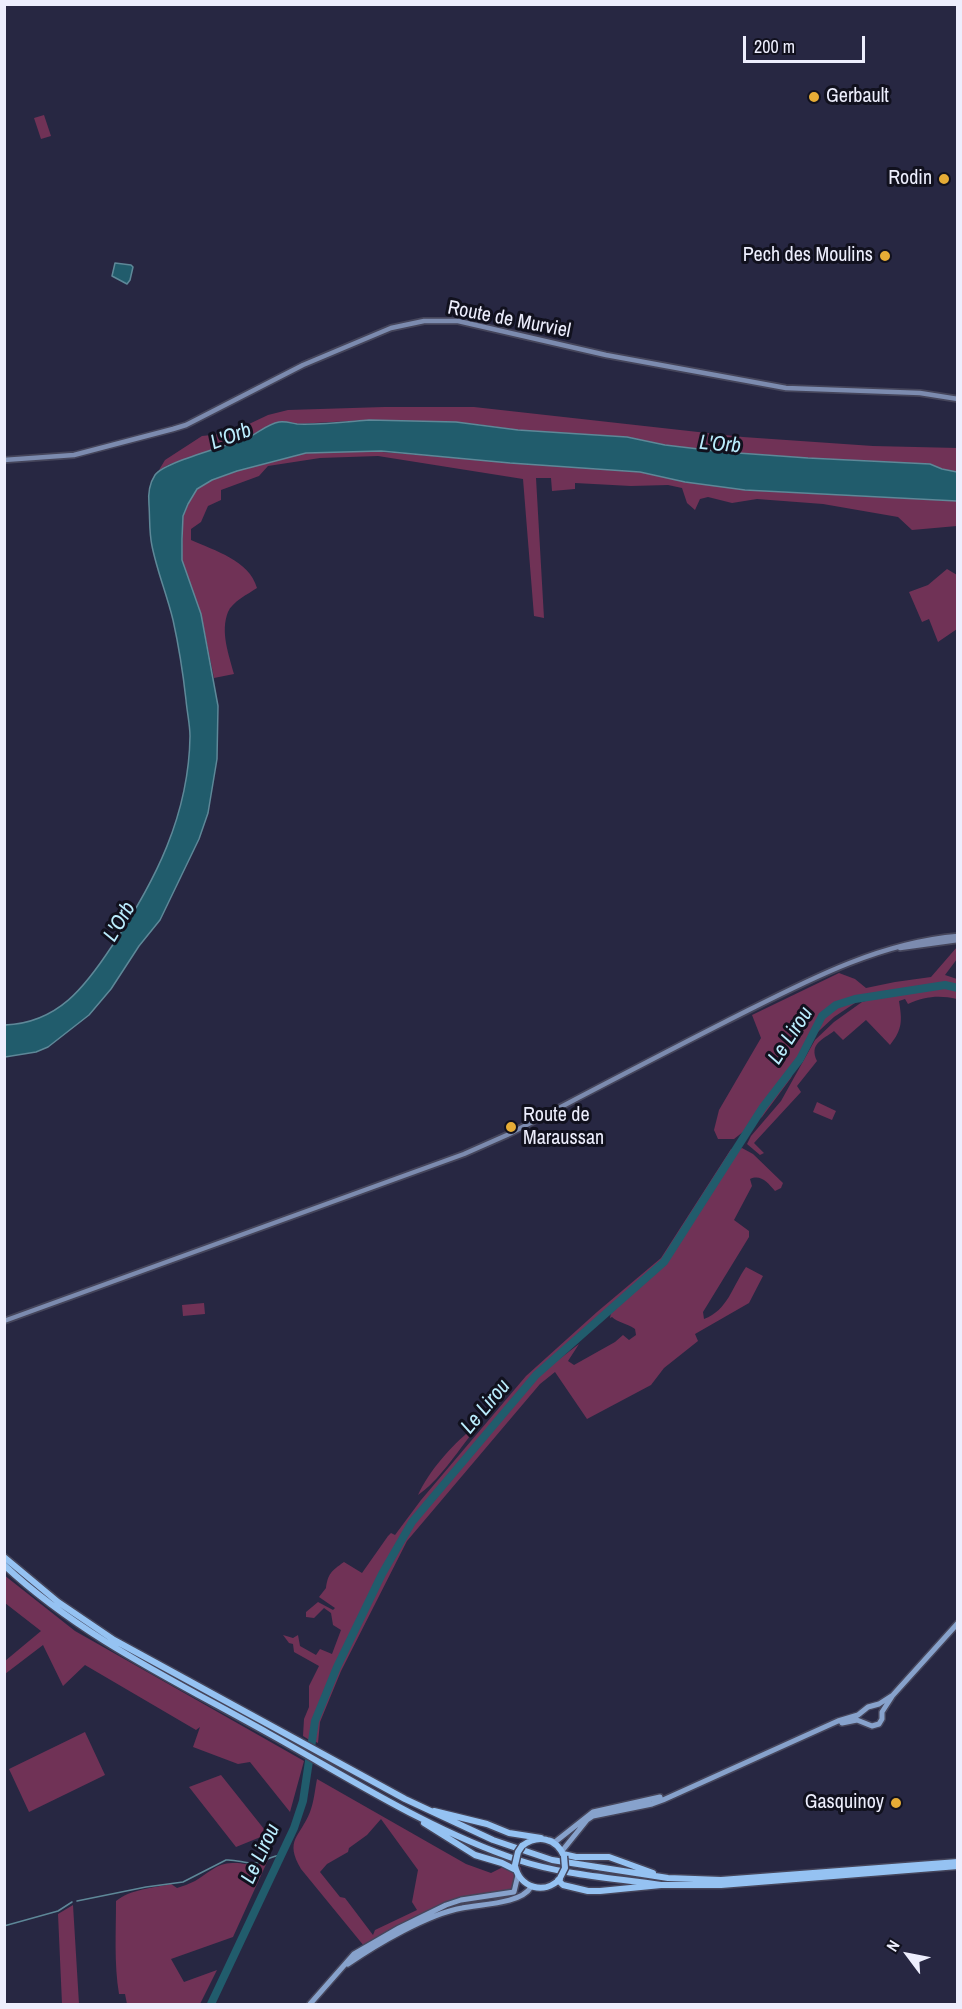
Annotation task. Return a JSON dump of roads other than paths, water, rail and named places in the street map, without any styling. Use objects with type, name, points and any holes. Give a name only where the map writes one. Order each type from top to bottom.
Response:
[{"type":"highway","points":[[4,1557],[43,1591],[88,1624],[292,1737],[405,1799],[493,1840],[552,1860],[668,1878],[721,1880],[957,1862]]},
{"type":"highway","points":[[4,1565],[51,1604],[100,1638],[408,1812],[490,1850],[521,1861],[549,1869],[661,1885]]},
{"type":"highway","points":[[405,1799],[431,1810],[487,1824],[509,1833],[545,1839],[563,1854],[576,1857],[609,1857],[668,1878]]},
{"type":"highway","points":[[408,1812],[446,1839],[475,1855],[516,1870],[531,1887],[550,1887],[559,1879],[565,1868],[563,1854]]},
{"type":"highway","points":[[516,1870],[518,1852],[522,1846],[528,1842],[545,1839]]},
{"type":"highway","points":[[559,1879],[563,1885],[588,1891],[661,1885],[721,1885],[957,1866]]},
{"type":"main road","name":"Route de Murviel","points":[[4,460],[74,455],[186,425],[303,365],[391,328],[424,321],[458,321],[606,355],[786,388],[920,393],[957,399]]},
{"type":"main road","points":[[4,1321],[404,1176],[499,1139],[764,1003],[815,978],[871,955],[957,938]]},
{"type":"main road","points":[[832,1724],[857,1720],[877,1725],[892,1695],[957,1623]]},
{"type":"main road","points":[[563,1854],[587,1820],[593,1816],[652,1804],[832,1724],[858,1715],[866,1708],[875,1706],[892,1695]]},
{"type":"main road","points":[[875,1706],[882,1712]]},
{"type":"main road","points":[[865,1722],[863,1715],[866,1708]]},
{"type":"main road","points":[[545,1839],[555,1842],[593,1812],[654,1800],[695,1784]]},
{"type":"main road","points":[[310,2004],[354,1954],[433,1910],[461,1900],[514,1892],[516,1870]]},
{"type":"main road","points":[[337,1972],[362,1954],[439,1914],[514,1899],[526,1893],[531,1887]]},
{"type":"water","points":[[115,263],[133,267],[127,284],[112,276]]},
{"type":"water","points":[[369,420],[456,422],[518,430],[627,437],[665,445],[724,452],[930,464],[957,472],[957,501],[745,490],[685,482],[640,472],[381,451],[306,453],[212,480],[197,489],[188,504],[183,516],[182,539],[182,560],[201,614],[218,706],[217,759],[208,813],[199,839],[160,920],[139,946],[111,989],[89,1015],[48,1047],[36,1052],[5,1057],[5,1025],[24,1023],[55,1010],[80,988],[102,961],[128,922],[155,872],[167,847],[183,793],[188,765],[190,727],[175,630],[151,541],[149,497],[153,478],[170,465],[247,438],[275,423],[315,424]]},
{"type":"waterway","name":"Le Lirou","points":[[211,2004],[294,1828],[303,1801],[315,1721],[337,1667],[382,1574],[412,1522],[536,1375],[664,1262],[763,1107],[800,1059],[822,1016],[836,1005],[855,999],[945,985],[958,988]]},
{"type":"waterway","points":[[77,1901],[183,1882],[226,1860],[256,1863],[281,1855]]},
{"type":"waterway","points":[[4,1926],[58,1911],[72,1902]]},
{"type":"place","name":"Gerbault","points":[[814,97]]},
{"type":"place","name":"Rodin","points":[[944,179]]},
{"type":"place","name":"Pech des Moulins","points":[[885,256]]},
{"type":"place","name":"Route de Maraussan","points":[[511,1127]]},
{"type":"place","name":"Gasquinoy","points":[[896,1803]]},
{"type":"water label","name":"L'Orb","points":[[231,437]]},
{"type":"water label","name":"L'Orb","points":[[720,445]]},
{"type":"water label","name":"L'Orb","points":[[120,922]]}]
